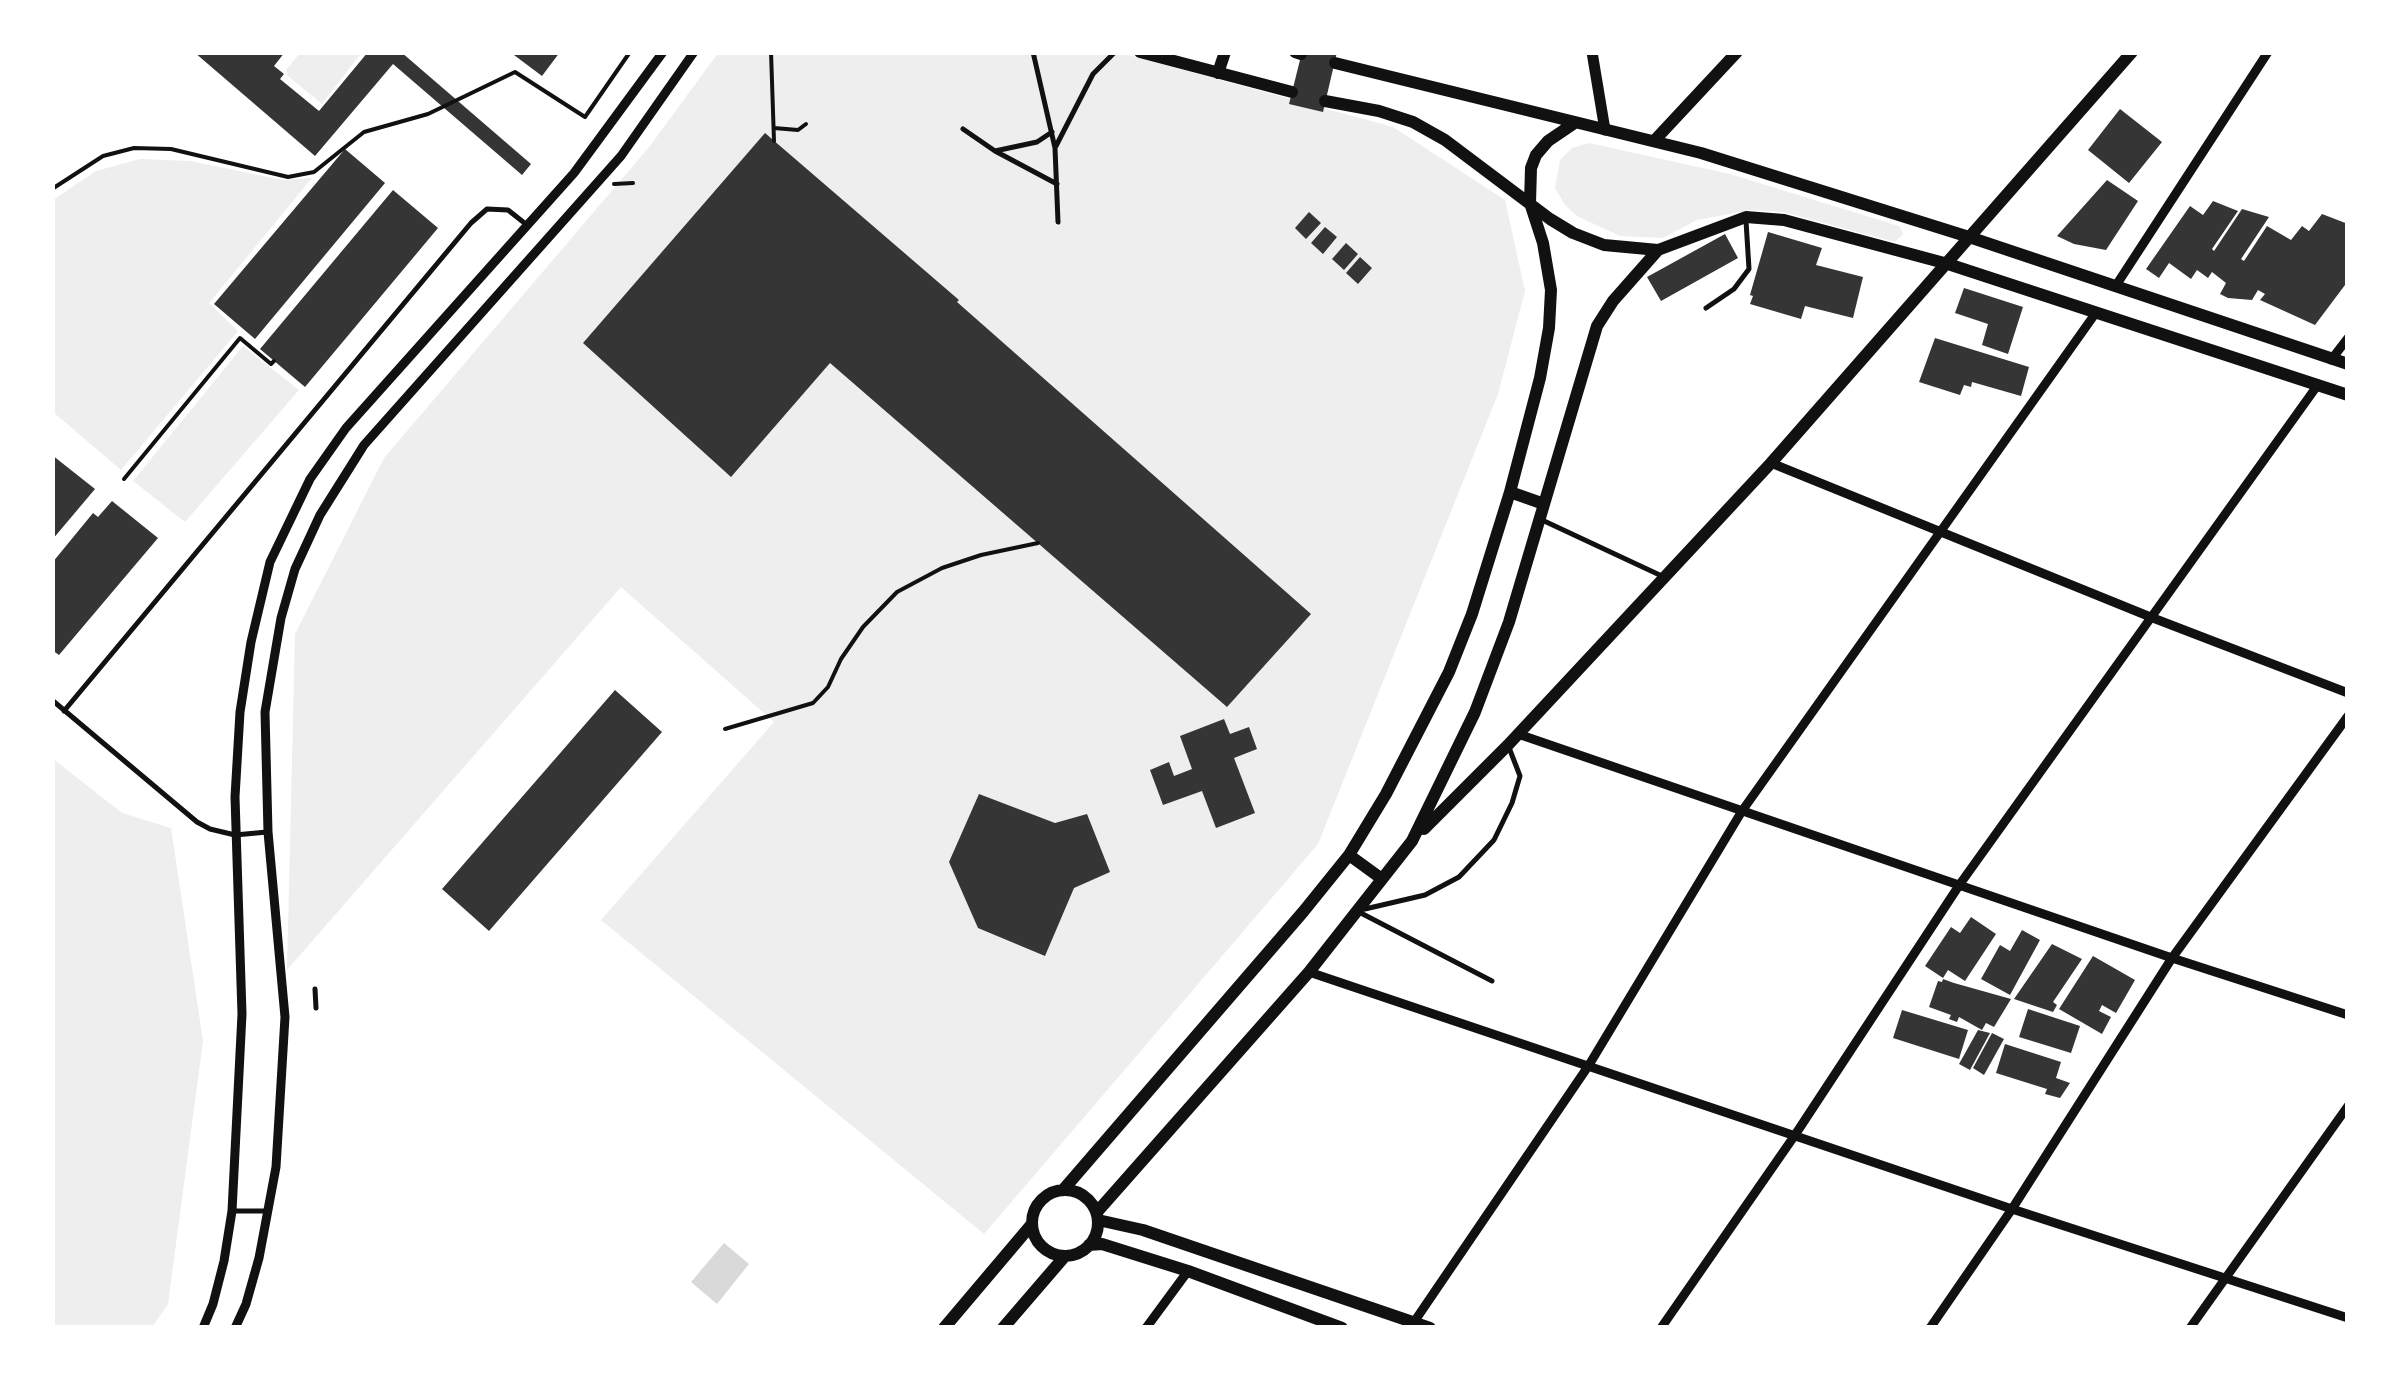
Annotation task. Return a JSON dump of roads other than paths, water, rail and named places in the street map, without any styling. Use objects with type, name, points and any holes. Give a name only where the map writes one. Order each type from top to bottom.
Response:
[{"type":"main road","points":[[1140,52],[1292,92]]},
{"type":"main road","points":[[1218,73],[1225,52]]},
{"type":"main road","points":[[1654,140],[1736,52]]},
{"type":"main road","points":[[1089,1245],[1098,1216],[1309,972],[1412,841],[1772,463],[2132,52]]},
{"type":"main road","points":[[1334,63],[1701,153],[1969,237],[2348,364]]},
{"type":"main road","points":[[1325,101],[1413,122],[1445,140],[1573,233],[1604,245],[1658,250],[1746,217],[1784,220],[1948,264],[2348,395]]},
{"type":"main road","points":[[944,1328],[1032,1224],[1044,1197],[1062,1190],[1291,927],[1349,855],[1386,794],[1449,672],[1472,614],[1510,492],[1549,328],[1551,290],[1528,184],[1536,156],[1548,141],[1573,124]]},
{"type":"main road","points":[[1412,841],[1475,712],[1509,622],[1597,326],[1613,300],[1658,250]]},
{"type":"main road","points":[[1510,492],[1542,511]]},
{"type":"main road","points":[[1349,855],[1382,878]]},
{"type":"main road","points":[[1062,1190],[1084,1195],[1098,1216],[1430,1328]]},
{"type":"main road","points":[[1032,1224],[1046,1250],[1065,1256]]},
{"type":"main road","points":[[1003,1328],[1065,1256],[1089,1245],[1102,1244],[1342,1328]]},
{"type":"main road","points":[[1188,1271],[1197,1249]]},
{"type":"street","points":[[203,1328],[220,1275],[232,1211],[242,1014],[235,835],[240,712],[270,562],[310,478],[346,428],[574,173],[663,52]]},
{"type":"street","points":[[235,1328],[246,1304],[276,1166],[285,1017],[268,832],[266,712],[272,666],[296,568],[320,515],[364,445],[622,156],[694,52]]},
{"type":"street","points":[[1592,52],[1606,130]]},
{"type":"street","points":[[2115,286],[2268,52]]},
{"type":"street","points":[[1413,1325],[1589,1065],[1742,811],[2096,314]]},
{"type":"street","points":[[2332,360],[2348,338]]},
{"type":"street","points":[[1661,1328],[1795,1135],[1960,884],[2317,386]]},
{"type":"street","points":[[1772,463],[2152,618],[2348,693]]},
{"type":"street","points":[[1930,1328],[2012,1209],[2172,958],[2348,716]]},
{"type":"street","points":[[1513,739],[1742,811],[2348,1015]]},
{"type":"street","points":[[1309,972],[2348,1318]]},
{"type":"street","points":[[2190,1328],[2348,1106]]},
{"type":"street","points":[[1146,1328],[1188,1271]]},
{"type":"lane","points":[[1033,52],[1055,148],[1058,222]]},
{"type":"lane","points":[[1055,148],[1093,74],[1115,52]]},
{"type":"lane","points":[[963,129],[1057,184]]},
{"type":"lane","points":[[995,151],[1037,142],[1052,132]]},
{"type":"lane","points":[[64,711],[471,223],[487,209],[508,210],[526,225]]},
{"type":"lane","points":[[1706,308],[1734,289],[1749,269],[1746,217]]},
{"type":"lane","points":[[1542,511],[1664,577]]},
{"type":"lane","points":[[52,700],[185,813],[210,829],[235,835],[268,832]]},
{"type":"lane","points":[[1357,911],[1425,895],[1459,877],[1494,840],[1520,776],[1513,739]]},
{"type":"lane","points":[[1357,911],[1492,981]]},
{"type":"lane","points":[[315,988],[316,1008]]},
{"type":"lane","points":[[232,1211],[268,1211]]}]
